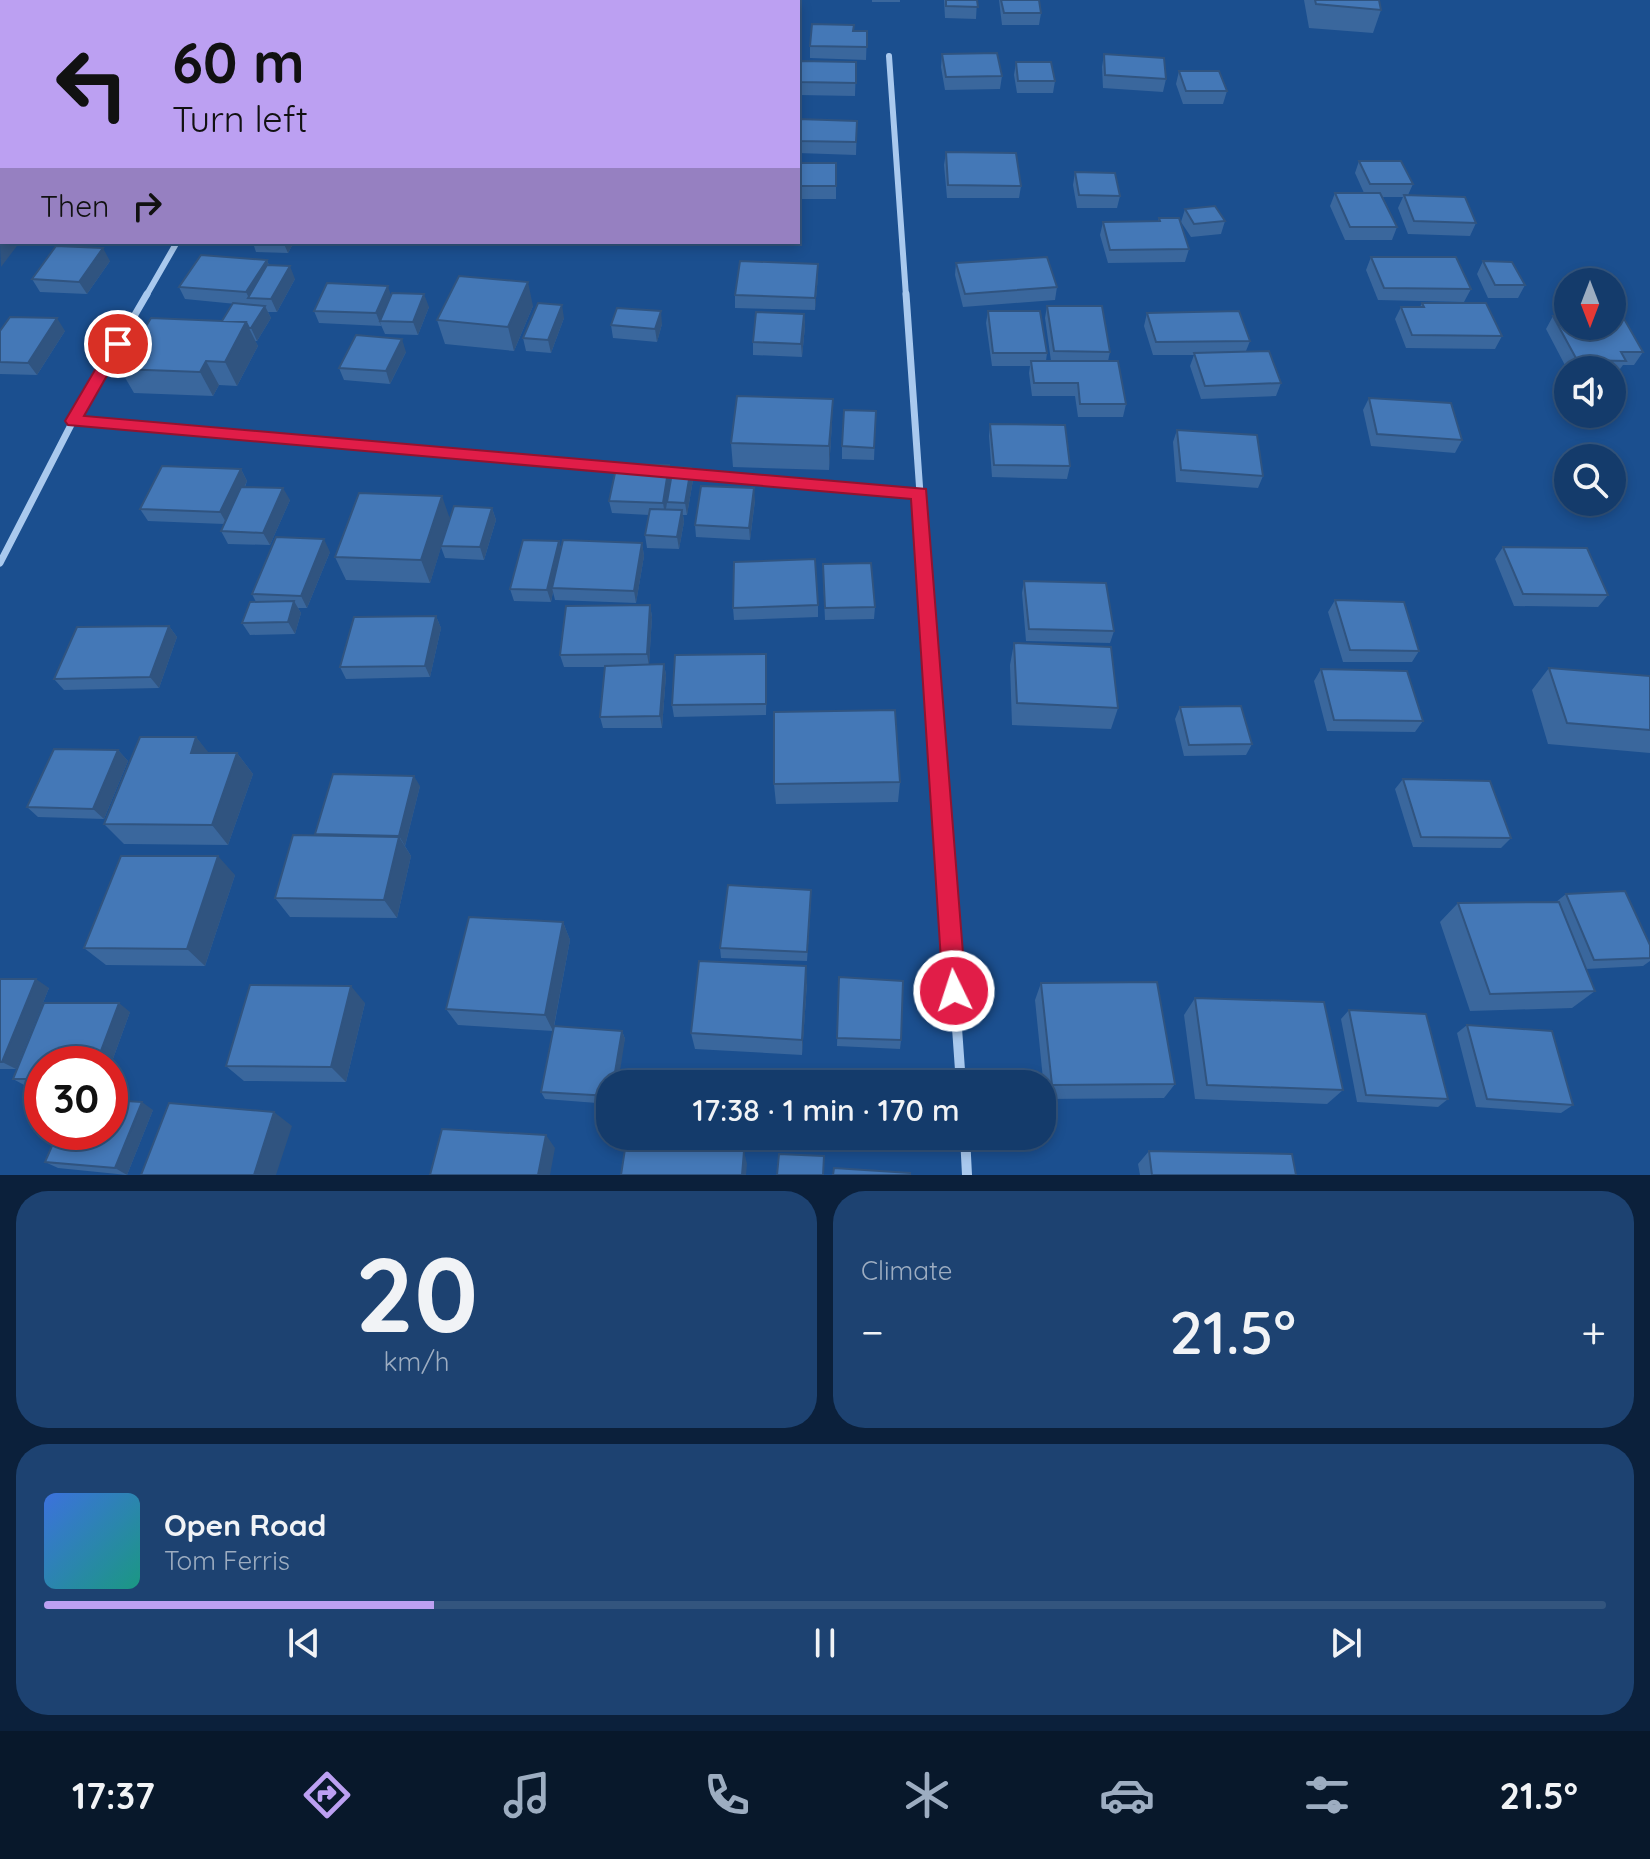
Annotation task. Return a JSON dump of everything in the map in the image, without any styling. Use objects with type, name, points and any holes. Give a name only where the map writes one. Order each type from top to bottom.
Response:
[{"type":"street","points":[[889,56],[960,1070]]},
{"type":"street","points":[[0,563],[73,421],[176,244]]},
{"type":"street","points":[[73,421],[637,469]]},
{"type":"street","points":[[669,472],[920,493]]},
{"type":"street","points":[[966,1150],[967,1175]]},
{"type":"building","points":[[946,0],[977,0],[978,7],[946,6]]},
{"type":"building","points":[[1001,0],[1039,0],[1041,13],[1004,13]]},
{"type":"building","points":[[1315,0],[1379,0],[1381,10],[1316,4]]},
{"type":"building","points":[[812,24],[854,25],[853,31],[867,31],[867,47],[810,46]]},
{"type":"building","points":[[997,53],[1002,76],[946,77],[942,54]]},
{"type":"building","points":[[1104,54],[1164,58],[1166,79],[1105,75]]},
{"type":"building","points":[[801,61],[856,62],[856,83],[800,82]]},
{"type":"building","points":[[1016,62],[1051,62],[1055,81],[1018,81]]},
{"type":"building","points":[[1179,71],[1219,71],[1227,91],[1186,91]]},
{"type":"building","points":[[800,119],[857,121],[856,142],[800,141]]},
{"type":"building","points":[[946,152],[1016,153],[1021,186],[948,185]]},
{"type":"building","points":[[1359,161],[1401,161],[1413,184],[1370,184]]},
{"type":"building","points":[[800,163],[836,163],[836,186],[800,186]]},
{"type":"building","points":[[1075,172],[1115,173],[1120,196],[1079,195]]},
{"type":"building","points":[[1335,193],[1380,193],[1397,227],[1350,227]]},
{"type":"building","points":[[1404,195],[1465,197],[1476,223],[1414,221]]},
{"type":"building","points":[[1215,206],[1225,221],[1194,224],[1185,209]]},
{"type":"building","points":[[1159,218],[1179,218],[1189,249],[1110,250],[1103,222],[1160,221]]},
{"type":"building","points":[[56,246],[103,248],[79,282],[32,279]]},
{"type":"building","points":[[201,255],[267,260],[246,292],[179,287]]},
{"type":"building","points":[[1047,257],[1057,287],[965,294],[956,263]]},
{"type":"building","points":[[1371,257],[1456,257],[1471,289],[1384,288]]},
{"type":"building","points":[[740,261],[818,264],[815,298],[735,295]]},
{"type":"building","points":[[1483,261],[1512,262],[1525,285],[1495,285]]},
{"type":"building","points":[[267,265],[290,266],[271,299],[248,298]]},
{"type":"building","points":[[459,276],[528,282],[508,327],[437,320]]},
{"type":"building","points":[[327,283],[388,286],[376,313],[314,311]]},
{"type":"building","points":[[392,293],[424,294],[413,322],[380,321]]},
{"type":"building","points":[[233,303],[265,306],[249,328],[246,322],[222,321]]},
{"type":"building","points":[[538,303],[562,305],[548,340],[523,338]]},
{"type":"building","points":[[1422,303],[1486,303],[1502,336],[1412,335],[1401,307],[1424,307]]},
{"type":"building","points":[[1047,306],[1102,306],[1110,352],[1054,351]]},
{"type":"building","points":[[617,308],[661,311],[655,329],[611,325]]},
{"type":"building","points":[[988,311],[1040,311],[1047,353],[993,353]]},
{"type":"building","points":[[1239,311],[1250,341],[1156,342],[1147,313]]},
{"type":"building","points":[[756,312],[804,314],[801,344],[753,342]]},
{"type":"building","points":[[10,317],[57,318],[28,363],[0,362],[0,331]]},
{"type":"building","points":[[151,318],[246,322],[225,362],[206,361],[200,372],[120,369]]},
{"type":"building","points":[[1626,322],[1643,352],[1621,352],[1623,356],[1575,356],[1566,340],[1626,340]]},
{"type":"building","points":[[356,335],[402,339],[386,371],[339,368]]},
{"type":"building","points":[[1269,351],[1281,383],[1205,386],[1194,353]]},
{"type":"building","points":[[1031,361],[1118,361],[1126,404],[1080,404],[1078,383],[1034,383]]},
{"type":"building","points":[[737,396],[833,399],[829,446],[731,443]]},
{"type":"building","points":[[1369,398],[1451,403],[1462,440],[1377,434]]},
{"type":"building","points":[[844,410],[876,411],[874,448],[842,446]]},
{"type":"building","points":[[990,424],[1065,425],[1070,466],[994,465]]},
{"type":"building","points":[[1177,430],[1257,435],[1263,476],[1181,470]]},
{"type":"building","points":[[617,464],[669,465],[663,503],[609,501]]},
{"type":"building","points":[[162,466],[241,469],[220,512],[140,509]]},
{"type":"building","points":[[673,467],[691,468],[685,503],[667,502]]},
{"type":"building","points":[[701,486],[754,488],[749,528],[695,525]]},
{"type":"building","points":[[241,487],[283,488],[263,533],[221,531]]},
{"type":"building","points":[[359,493],[442,496],[421,560],[335,557]]},
{"type":"building","points":[[454,506],[492,508],[480,547],[441,546]]},
{"type":"building","points":[[650,509],[682,510],[677,537],[645,535]]},
{"type":"building","points":[[276,537],[324,539],[301,596],[252,594]]},
{"type":"building","points":[[523,540],[559,541],[547,590],[510,589]]},
{"type":"building","points":[[563,540],[642,543],[634,591],[552,588]]},
{"type":"building","points":[[1503,547],[1587,548],[1608,595],[1523,594]]},
{"type":"building","points":[[815,559],[818,605],[733,608],[734,562]]},
{"type":"building","points":[[871,563],[875,607],[825,608],[823,564]]},
{"type":"building","points":[[1024,581],[1106,583],[1114,631],[1029,629]]},
{"type":"building","points":[[1335,600],[1404,602],[1419,651],[1350,650]]},
{"type":"building","points":[[294,601],[288,622],[242,623],[250,602]]},
{"type":"building","points":[[650,605],[647,654],[560,655],[566,606]]},
{"type":"building","points":[[436,616],[425,666],[340,667],[354,617]]},
{"type":"building","points":[[169,626],[150,677],[54,679],[77,627]]},
{"type":"building","points":[[1014,643],[1111,647],[1118,708],[1017,703]]},
{"type":"building","points":[[766,654],[766,704],[672,705],[675,655]]},
{"type":"building","points":[[664,664],[660,716],[600,717],[605,666]]},
{"type":"building","points":[[1549,668],[1650,676],[1650,730],[1567,723]]},
{"type":"building","points":[[1321,669],[1407,671],[1423,721],[1334,720]]},
{"type":"building","points":[[1241,706],[1252,744],[1189,745],[1180,707]]},
{"type":"building","points":[[895,710],[900,782],[774,784],[774,712]]},
{"type":"building","points":[[140,737],[196,737],[191,753],[237,753],[212,825],[104,824]]},
{"type":"building","points":[[54,749],[118,750],[93,809],[27,807]]},
{"type":"building","points":[[333,774],[414,776],[399,836],[315,834]]},
{"type":"building","points":[[1403,779],[1490,781],[1511,838],[1421,837]]},
{"type":"building","points":[[293,835],[399,837],[384,900],[275,898]]},
{"type":"building","points":[[121,856],[218,856],[187,949],[84,948]]},
{"type":"building","points":[[728,885],[811,890],[807,952],[720,948]]},
{"type":"building","points":[[1625,891],[1650,945],[1650,958],[1594,960],[1566,894]]},
{"type":"building","points":[[1559,902],[1595,991],[1490,994],[1458,903]]},
{"type":"building","points":[[469,917],[563,922],[545,1015],[446,1009]]},
{"type":"building","points":[[699,961],[806,966],[802,1040],[691,1033]]},
{"type":"building","points":[[839,977],[903,981],[901,1040],[837,1038]]},
{"type":"building","points":[[0,979],[36,979],[2,1062],[0,1062]]},
{"type":"building","points":[[1157,982],[1175,1084],[1056,1085],[1056,1070],[1050,1070],[1041,983]]},
{"type":"building","points":[[250,985],[351,986],[331,1067],[226,1066]]},
{"type":"building","points":[[1195,998],[1324,1002],[1343,1090],[1207,1085]]},
{"type":"building","points":[[44,1003],[119,1003],[103,1046],[26,1046]]},
{"type":"building","points":[[1349,1010],[1426,1014],[1448,1099],[1366,1095]]},
{"type":"building","points":[[1467,1025],[1552,1031],[1573,1105],[1487,1099]]},
{"type":"building","points":[[554,1026],[622,1031],[615,1070],[596,1070],[596,1095],[541,1092]]},
{"type":"building","points":[[24,1052],[24,1079],[13,1079]]},
{"type":"building","points":[[128,1101],[142,1102],[128,1136]]},
{"type":"building","points":[[169,1103],[274,1112],[254,1175],[141,1175]]},
{"type":"building","points":[[442,1129],[546,1135],[538,1175],[430,1175]]},
{"type":"building","points":[[50,1150],[122,1150],[115,1168],[45,1162]]},
{"type":"building","points":[[625,1150],[744,1151],[742,1175],[621,1175]]},
{"type":"building","points":[[1149,1151],[1292,1154],[1296,1175],[1152,1175]]},
{"type":"building","points":[[779,1154],[824,1156],[823,1175],[777,1175]]},
{"type":"building","points":[[834,1168],[910,1173],[910,1175],[833,1175]]},
{"type":"route","points":[[118,344],[73,421],[920,493],[954,991]]}]
